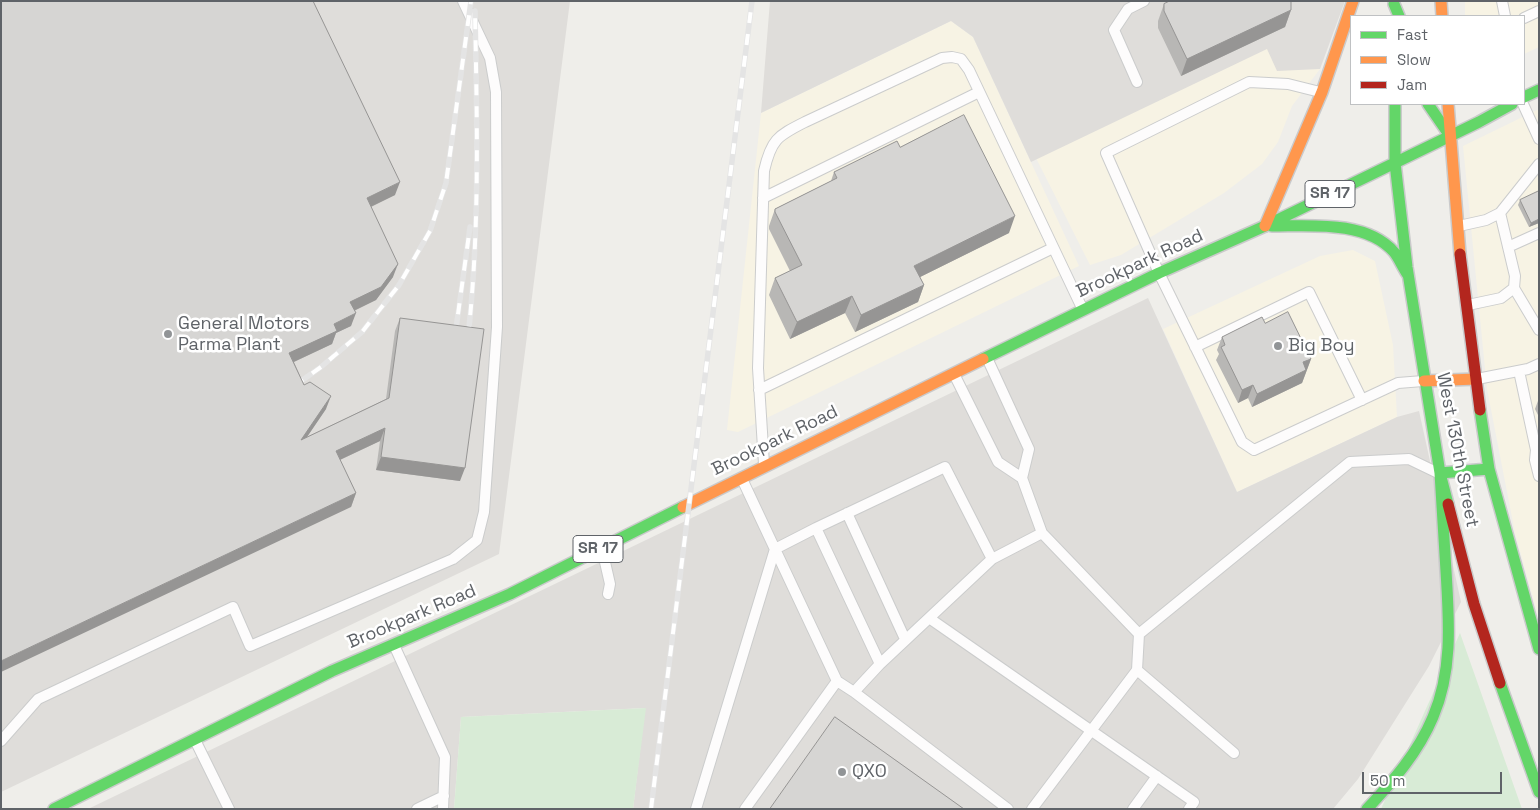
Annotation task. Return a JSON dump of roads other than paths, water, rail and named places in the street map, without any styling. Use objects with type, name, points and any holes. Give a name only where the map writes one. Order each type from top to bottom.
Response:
[{"type":"main road","points":[[1353,1],[1322,92],[1265,226],[1335,226],[1376,237],[1394,252],[1408,275]]},
{"type":"main road","points":[[1441,1],[1442,15]]},
{"type":"main road","points":[[1394,3],[1399,15]]},
{"type":"main road","points":[[1525,97],[1539,90]]},
{"type":"main road","name":"West 130th Street","points":[[1395,105],[1395,163],[1408,275],[1440,473],[1474,604],[1514,725],[1539,792]]},
{"type":"main road","points":[[1429,105],[1450,136]]},
{"type":"main road","name":"West 130th Street","points":[[1448,105],[1458,226],[1476,379],[1489,469],[1539,649]]},
{"type":"main road","name":"Brookpark Road","points":[[54,809],[332,671],[510,594],[954,373],[1159,274],[1265,226],[1510,105]]},
{"type":"main road","points":[[1424,381],[1476,379]]},
{"type":"main road","points":[[1367,809],[1396,776],[1423,739],[1438,703],[1446,673],[1450,630],[1440,473],[1489,469]]},
{"type":"lane","points":[[1,741],[38,699],[233,607],[250,646],[453,558],[477,540],[484,512],[497,327],[496,92],[490,58],[463,1]]},
{"type":"lane","points":[[1137,82],[1114,30],[1128,8],[1144,1]]},
{"type":"lane","points":[[1502,1],[1505,15]]},
{"type":"lane","points":[[1525,18],[1539,11]]},
{"type":"lane","points":[[764,466],[758,390],[764,171],[768,154],[776,141],[784,133],[805,122],[947,57],[961,58],[966,64],[1083,310]]},
{"type":"lane","points":[[1322,92],[1288,84],[1249,82],[1106,153],[1159,274],[1242,442],[1254,450],[1398,383],[1424,381]]},
{"type":"lane","points":[[763,198],[979,92]]},
{"type":"lane","points":[[1523,105],[1539,139]]},
{"type":"lane","points":[[1458,226],[1486,220],[1500,214],[1539,164]]},
{"type":"lane","points":[[1500,214],[1515,276],[1514,288],[1539,330]]},
{"type":"lane","points":[[1508,247],[1539,233]]},
{"type":"lane","points":[[758,390],[1053,248]]},
{"type":"lane","points":[[1467,305],[1490,302],[1501,298],[1514,288]]},
{"type":"lane","points":[[1195,347],[1309,292],[1362,400]]},
{"type":"lane","points":[[987,358],[1029,449],[1022,478],[1042,533],[1138,634],[1138,670],[1032,809]]},
{"type":"lane","points":[[1476,379],[1519,371],[1539,364]]},
{"type":"lane","points":[[1519,371],[1536,450],[1539,476]]},
{"type":"lane","points":[[954,373],[998,462],[1022,478]]},
{"type":"lane","points":[[1138,634],[1350,462],[1410,459],[1440,473]]},
{"type":"lane","points":[[696,809],[775,549],[945,467],[992,559]]},
{"type":"lane","points":[[742,478],[837,681],[1008,809]]},
{"type":"lane","points":[[847,513],[905,639]]},
{"type":"lane","points":[[816,528],[880,664]]},
{"type":"lane","points":[[854,692],[905,639],[992,559],[1042,533]]},
{"type":"lane","points":[[602,548],[610,584],[608,594]]},
{"type":"lane","points":[[928,618],[1093,730],[1194,802],[1189,809]]},
{"type":"lane","points":[[394,644],[445,757],[444,809]]},
{"type":"lane","points":[[1138,670],[1234,753]]},
{"type":"lane","points":[[745,809],[837,681]]},
{"type":"lane","points":[[195,739],[229,809]]},
{"type":"lane","points":[[1134,809],[1156,776]]},
{"type":"lane","points":[[417,809],[444,796]]},
{"type":"railway","points":[[294,386],[321,367],[362,332],[399,285],[430,231],[446,183],[471,1]]},
{"type":"railway","points":[[651,809],[752,1]]},
{"type":"railway","points":[[468,337],[476,215],[475,11]]},
{"type":"railway","points":[[455,336],[470,227]]},
{"type":"place","name":"General Motors Parma Plant","points":[[168,334]]},
{"type":"place","name":"Big Boy","points":[[1278,346]]},
{"type":"place","name":"QXO","points":[[842,772]]}]
